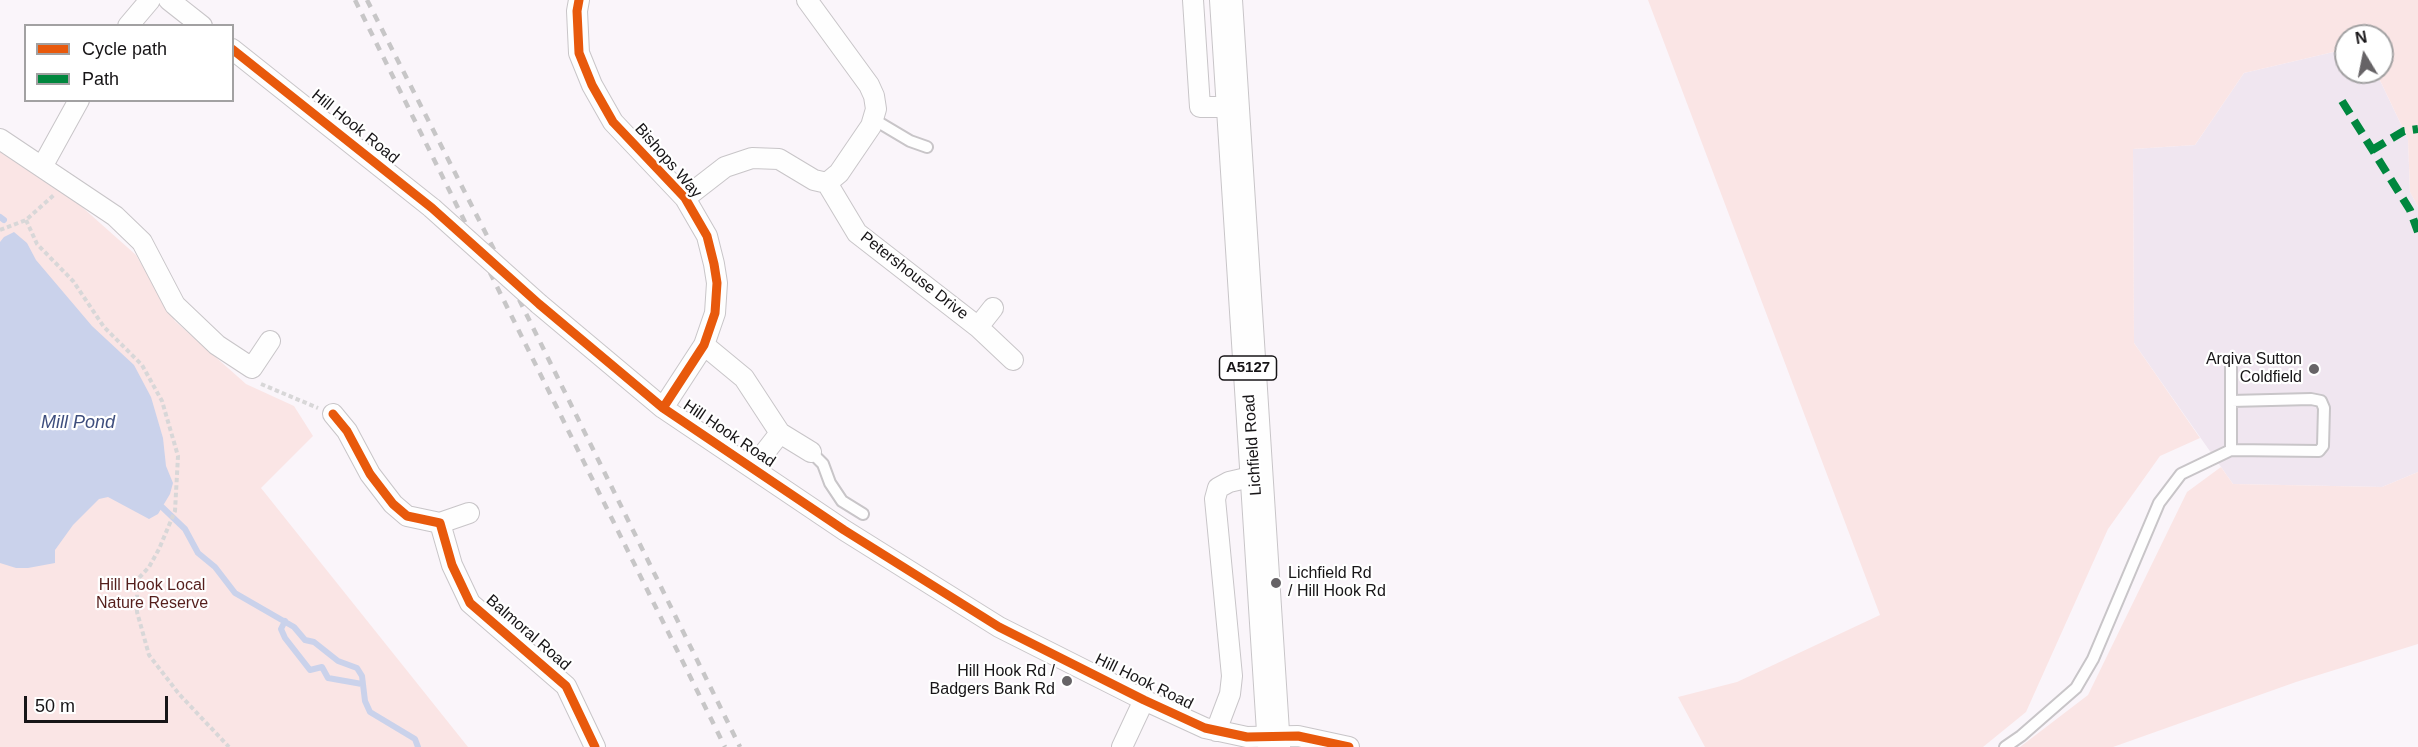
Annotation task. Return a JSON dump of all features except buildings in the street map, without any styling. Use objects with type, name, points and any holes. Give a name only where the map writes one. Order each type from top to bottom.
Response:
[{"type":"main road","name":"Lichfield Road","points":[[1226,0],[1255,476],[1274,741]]},
{"type":"street","points":[[130,24],[150,0]]},
{"type":"street","points":[[169,0],[199,24]]},
{"type":"street","name":"Bishops Way","points":[[579,0],[577,11],[579,53],[592,85],[613,122],[685,198],[706,236],[717,283],[715,313],[704,345],[663,408]]},
{"type":"street","points":[[685,198],[725,167],[752,158],[779,159],[814,180],[827,183],[839,173],[872,126],[876,109],[869,85],[807,0]]},
{"type":"street","points":[[1193,0],[1200,107],[1232,107]]},
{"type":"street","name":"Hill Hook Road","points":[[234,52],[432,208],[539,304],[663,408],[844,530],[999,627],[1144,700],[1216,731],[1274,741],[1298,736],[1349,747]]},
{"type":"street","points":[[42,167],[78,102]]},
{"type":"street","points":[[0,139],[115,216],[142,242],[175,305],[217,345],[252,368],[270,341]]},
{"type":"street","name":"Petershouse Drive","points":[[827,183],[857,233],[978,327],[1013,360]]},
{"type":"street","points":[[978,327],[993,308]]},
{"type":"street","points":[[704,345],[744,378],[780,432],[811,452]]},
{"type":"street","points":[[333,414],[347,431],[370,474],[393,504],[407,516],[440,523],[469,513]]},
{"type":"street","points":[[766,450],[780,432]]},
{"type":"street","points":[[1216,731],[1230,693],[1232,676],[1215,499],[1218,488],[1229,482],[1255,476]]},
{"type":"street","name":"Balmoral Road","points":[[440,523],[452,565],[470,603],[566,686],[595,747]]},
{"type":"street","points":[[1122,747],[1144,700]]},
{"type":"lane","points":[[873,119],[910,141],[927,147]]},
{"type":"lane","points":[[2231,364],[2231,450]]},
{"type":"lane","points":[[2005,747],[2076,688],[2102,640],[2159,503],[2181,474],[2231,450],[2319,451],[2324,446],[2324,408],[2321,401],[2311,399],[2231,401]]},
{"type":"lane","points":[[811,452],[823,464],[830,483],[842,501],[863,514]]},
{"type":"path","points":[[0,230],[26,220],[67,183]]},
{"type":"path","points":[[26,220],[37,244],[73,281],[104,327],[142,365],[162,401],[178,456],[175,511],[171,524],[149,567],[137,580],[137,612],[149,655],[179,694],[229,747]]},
{"type":"path","points":[[252,368],[261,384],[333,414]]},
{"type":"shaded area","points":[[2334,52],[2334,84],[2382,84],[2408,139],[2410,192],[2418,207],[2418,472],[2382,487],[2233,484],[2134,343],[2133,149],[2195,145],[2244,73]]},
{"type":"green space","points":[[1648,0],[2418,0],[2418,207],[2410,192],[2408,139],[2382,84],[2394,84],[2394,24],[2334,24],[2334,52],[2244,73],[2195,145],[2133,149],[2134,343],[2200,438],[2160,456],[2108,529],[2026,712],[1983,747],[1705,747],[1678,697],[1737,682],[1880,615]]},
{"type":"green space","name":"Hill Hook Local Nature Reserve","points":[[0,150],[64,191],[136,255],[175,321],[246,384],[294,406],[313,436],[261,488],[468,747],[0,747]]},
{"type":"green space","points":[[2221,467],[2233,484],[2382,487],[2418,472],[2418,644],[2296,682],[2113,747],[2020,747],[2088,695],[2187,492]]},
{"type":"water","name":"Mill Pond","points":[[14,232],[27,243],[36,260],[92,326],[134,365],[151,397],[163,438],[166,466],[173,483],[170,494],[158,514],[149,519],[108,497],[99,499],[73,525],[55,550],[55,563],[28,568],[16,568],[0,563],[0,242]]},
{"type":"waterway","points":[[0,217],[4,220]]},
{"type":"waterway","points":[[162,507],[185,529],[198,553],[215,567],[235,593],[294,627],[305,640],[314,642],[338,661],[357,668],[362,676],[365,701],[370,712],[415,739],[418,747]]},
{"type":"waterway","points":[[285,621],[281,629],[285,638],[310,670],[322,667],[328,678],[362,684]]},
{"type":"railway","points":[[355,0],[725,747]]},
{"type":"railway","points":[[367,0],[507,275],[740,747]]},
{"type":"marked path","points":[[2342,101],[2410,210],[2418,232]]},
{"type":"marked path","points":[[2372,150],[2404,131],[2418,129]]},
{"type":"cycle path","points":[[579,0],[577,11],[579,53],[592,85],[613,122],[685,198],[707,236],[714,264],[717,283],[715,313],[704,345],[663,408]]},
{"type":"cycle path","points":[[234,51],[432,208],[539,304],[663,408],[844,530],[999,627],[1205,728],[1247,737],[1298,736],[1349,747]]},
{"type":"cycle path","points":[[333,414],[347,431],[370,474],[393,504],[407,516],[440,523],[452,565],[470,603],[566,686],[595,747]]},
{"type":"place","name":"Arqiva Sutton Coldfield","points":[[2314,369]]},
{"type":"place","name":"Lichfield Rd / Hill Hook Rd","points":[[1276,583]]},
{"type":"place","name":"Hill Hook Rd / Badgers Bank Rd","points":[[1067,681]]}]
